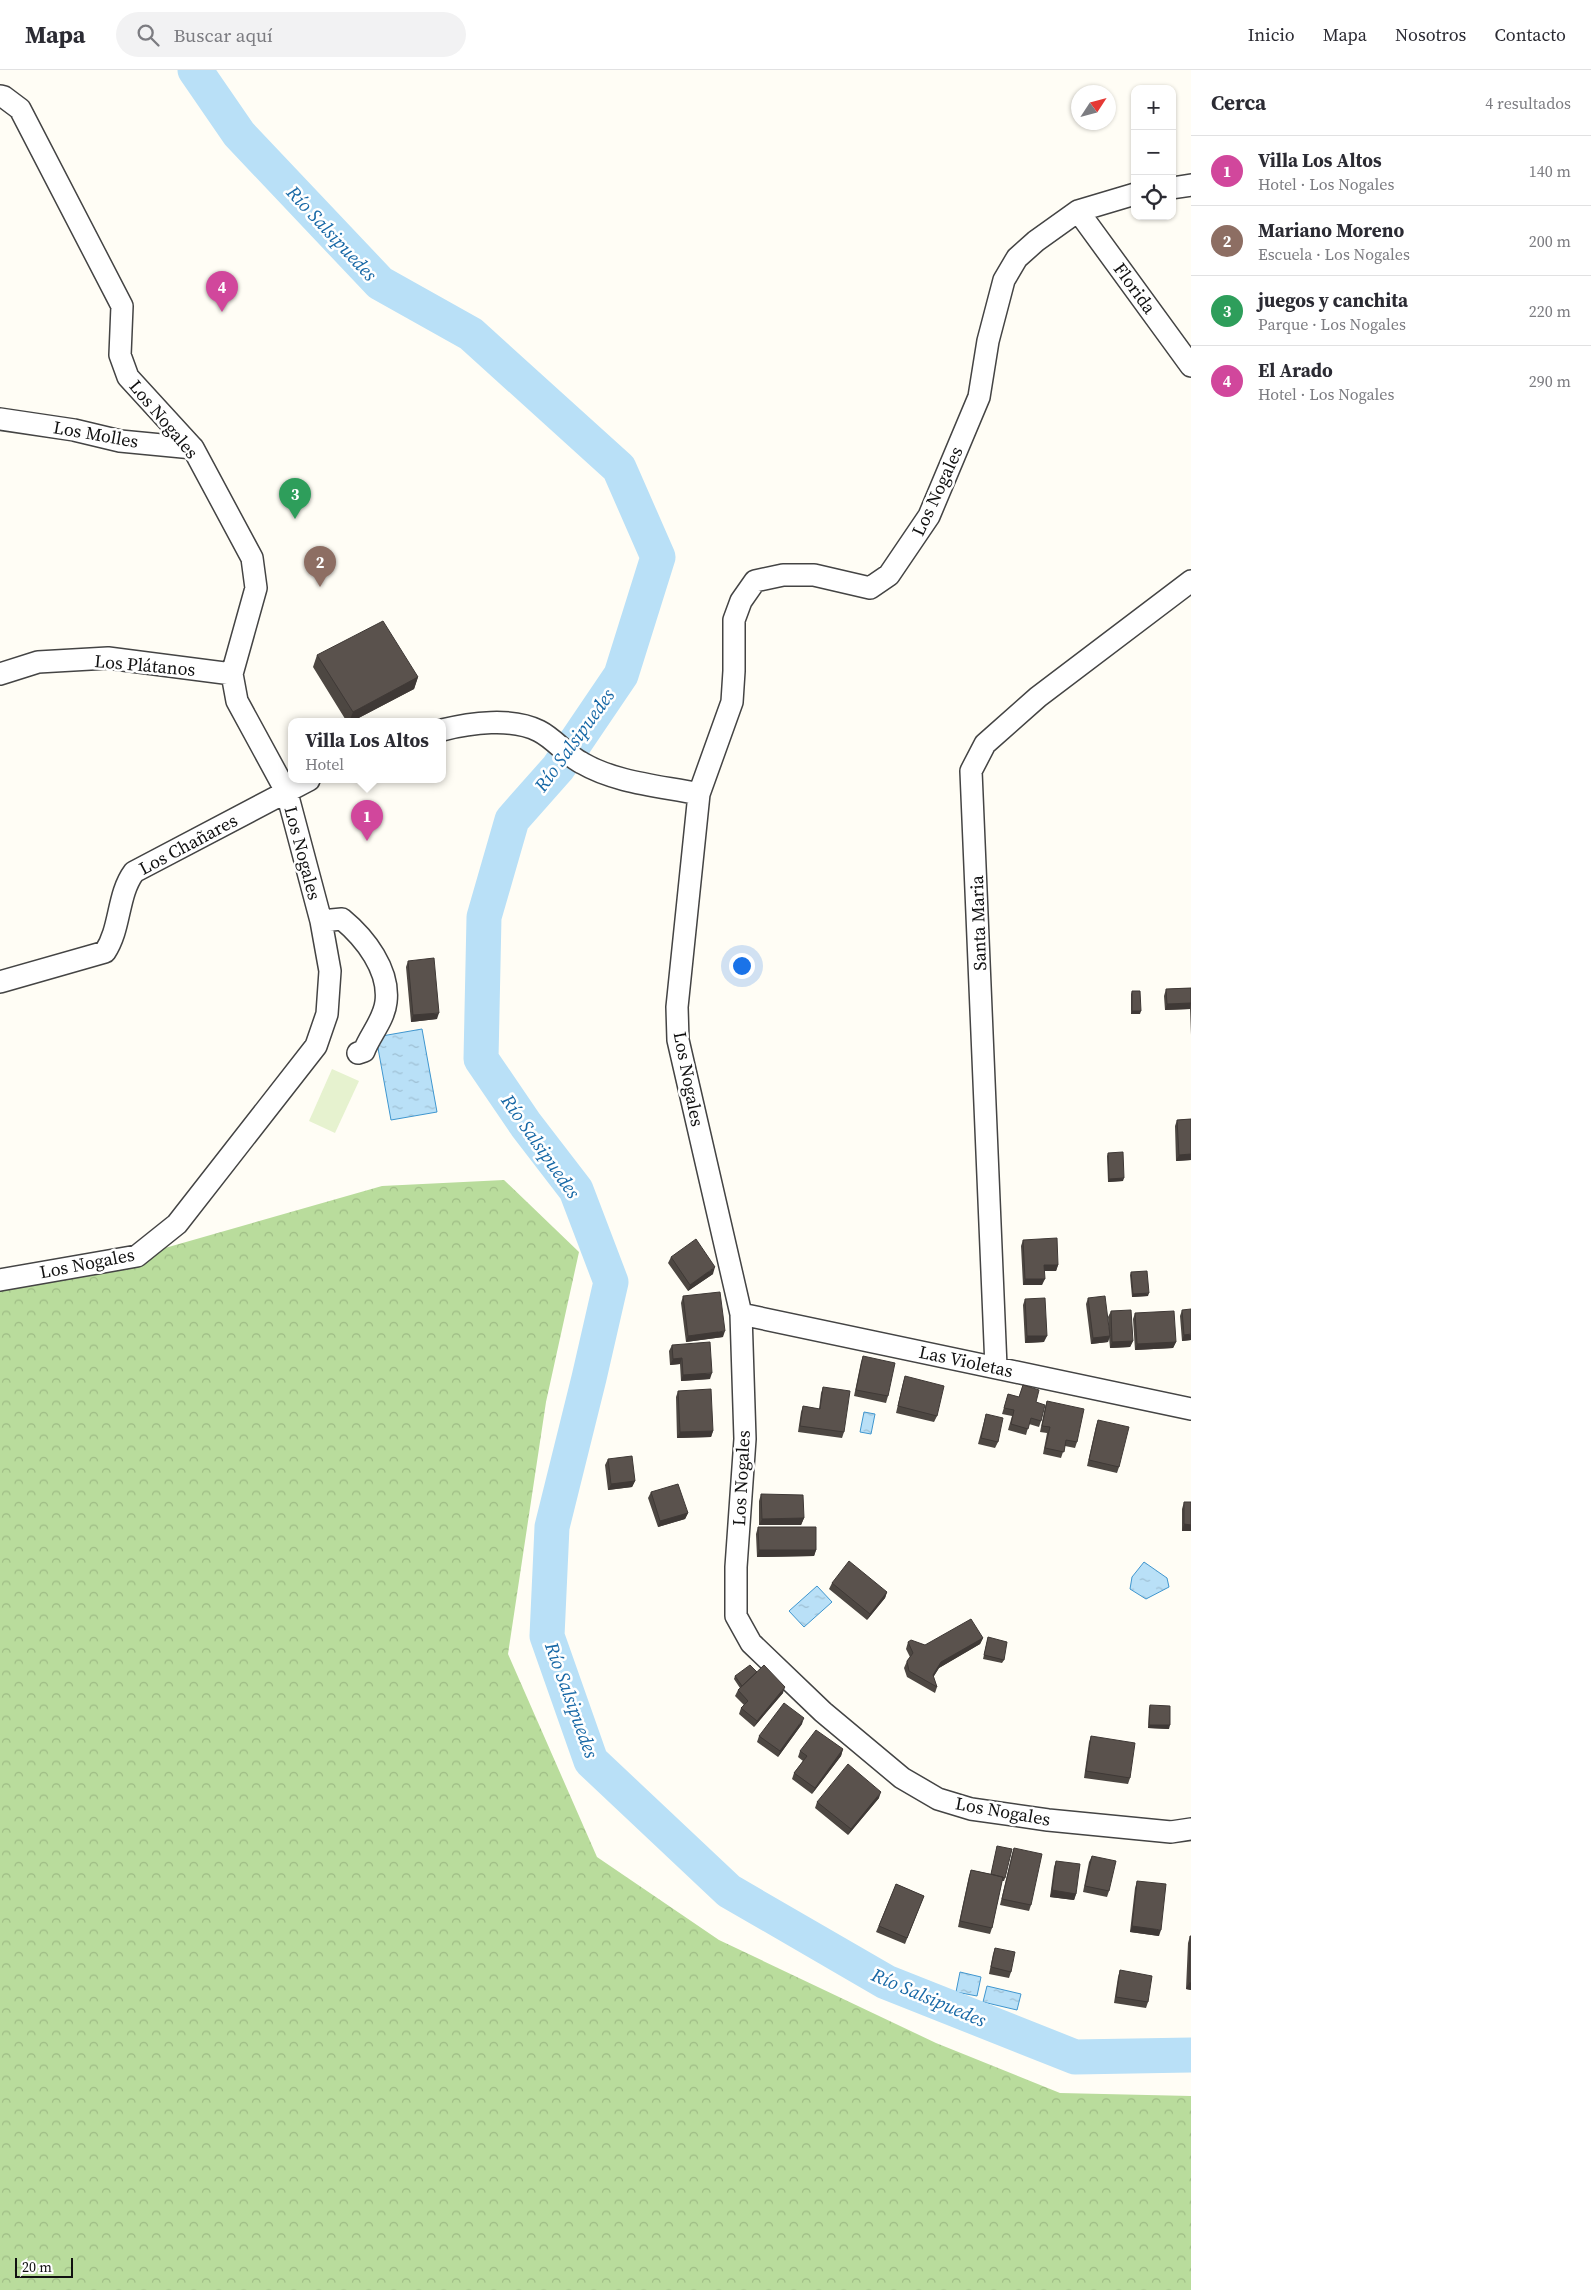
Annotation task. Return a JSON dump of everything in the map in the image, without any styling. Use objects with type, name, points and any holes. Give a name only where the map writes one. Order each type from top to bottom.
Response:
[{"type":"street","name":"Los Nogales","points":[[0,96],[20,109],[122,306],[120,355],[128,376],[193,448],[252,558],[256,588],[232,674],[237,701],[287,793],[321,921],[330,971],[327,1014],[316,1046],[177,1224],[137,1256],[0,1280]]},
{"type":"street","points":[[1176,187],[1191,185]]},
{"type":"street","name":"Los Nogales","points":[[1131,195],[1078,211],[1036,241],[1017,258],[1004,280],[988,341],[979,397],[929,516],[889,575],[870,588],[814,576],[783,574],[755,581],[741,601],[734,620],[732,702],[699,794],[677,1007],[678,1040],[741,1314],[745,1439],[736,1567],[736,1616],[751,1644],[823,1712],[902,1778],[938,1798],[971,1809],[1048,1820],[1171,1832],[1191,1829]]},
{"type":"street","name":"Florida","points":[[1078,211],[1191,366]]},
{"type":"street","name":"Los Molles","points":[[0,419],[74,430],[120,441],[193,448]]},
{"type":"street","name":"Santa Maria","points":[[996,1367],[971,771],[985,744],[1038,697],[1191,581]]},
{"type":"street","name":"Los Plátanos","points":[[0,674],[38,662],[108,658],[232,674]]},
{"type":"street","points":[[446,729],[466,724],[508,723],[539,731],[582,763],[620,778],[699,794]]},
{"type":"street","name":"Los Chañares","points":[[0,982],[105,952],[113,941],[126,882],[134,872],[304,783]]},
{"type":"street","points":[[321,921],[342,919],[358,932],[375,957],[385,982],[386,1002],[379,1023],[370,1036],[364,1051],[358,1053]]},
{"type":"street","name":"Las Violetas","points":[[741,1314],[1191,1409]]},
{"type":"green space","points":[[332,1069],[359,1081],[335,1133],[309,1121]]},
{"type":"green space","points":[[504,1180],[579,1252],[546,1402],[508,1654],[597,1857],[719,1940],[936,2043],[1060,2093],[1191,2096],[1191,2290],[0,2290],[0,1280],[137,1256],[382,1186]]},
{"type":"water","points":[[422,1029],[437,1112],[391,1120],[376,1037]]},
{"type":"water","points":[[864,1412],[875,1414],[871,1434],[860,1432]]},
{"type":"water","points":[[1144,1562],[1167,1578],[1169,1587],[1146,1599],[1130,1589],[1132,1577]]},
{"type":"water","points":[[817,1586],[832,1602],[804,1627],[789,1611]]},
{"type":"water","points":[[960,1972],[981,1977],[977,1996],[956,1992]]},
{"type":"water","points":[[987,1986],[1021,1994],[1017,2010],[983,2002]]},
{"type":"building","points":[[383,621],[418,677],[353,712],[317,655]]},
{"type":"building","points":[[434,958],[439,1013],[413,1015],[408,961]]},
{"type":"building","points":[[1191,988],[1191,1003],[1167,1004],[1166,989]]},
{"type":"building","points":[[1132,991],[1140,991],[1141,1011],[1132,1011]]},
{"type":"building","points":[[1191,1119],[1191,1154],[1179,1155],[1177,1120]]},
{"type":"building","points":[[1123,1152],[1124,1178],[1109,1179],[1108,1153]]},
{"type":"building","points":[[1057,1238],[1058,1265],[1044,1265],[1045,1279],[1025,1279],[1023,1240]]},
{"type":"building","points":[[696,1239],[715,1267],[690,1285],[671,1257]]},
{"type":"building","points":[[1147,1271],[1149,1293],[1133,1294],[1131,1272]]},
{"type":"building","points":[[720,1292],[725,1331],[688,1336],[683,1296]]},
{"type":"building","points":[[1105,1296],[1110,1336],[1093,1338],[1088,1298]]},
{"type":"building","points":[[1045,1298],[1047,1336],[1027,1336],[1025,1299]]},
{"type":"building","points":[[1191,1309],[1191,1334],[1184,1335],[1182,1310]]},
{"type":"building","points":[[1131,1310],[1133,1341],[1112,1342],[1111,1311]]},
{"type":"building","points":[[1174,1311],[1176,1342],[1137,1344],[1135,1313]]},
{"type":"building","points":[[710,1342],[712,1373],[683,1375],[682,1358],[673,1359],[672,1345]]},
{"type":"building","points":[[863,1356],[895,1363],[888,1396],[856,1390]]},
{"type":"building","points":[[905,1376],[944,1386],[937,1416],[898,1406]]},
{"type":"building","points":[[1023,1385],[1039,1390],[1036,1402],[1045,1405],[1041,1421],[1031,1418],[1028,1429],[1011,1424],[1014,1410],[1004,1408],[1008,1394],[1019,1397]]},
{"type":"building","points":[[823,1387],[850,1391],[844,1432],[800,1426],[803,1406],[820,1409]]},
{"type":"building","points":[[711,1389],[713,1431],[680,1432],[678,1391]]},
{"type":"building","points":[[1047,1401],[1084,1409],[1077,1442],[1066,1440],[1064,1452],[1045,1448],[1050,1427],[1042,1426]]},
{"type":"building","points":[[986,1414],[1003,1418],[998,1442],[981,1438]]},
{"type":"building","points":[[1098,1420],[1129,1427],[1119,1467],[1089,1460]]},
{"type":"building","points":[[632,1456],[635,1481],[611,1484],[608,1459]]},
{"type":"building","points":[[678,1484],[688,1513],[660,1521],[651,1492]]},
{"type":"building","points":[[761,1494],[803,1495],[804,1518],[762,1519]]},
{"type":"building","points":[[1184,1502],[1191,1502],[1191,1525],[1184,1524]]},
{"type":"building","points":[[758,1527],[816,1527],[816,1550],[759,1550]]},
{"type":"building","points":[[849,1561],[887,1592],[870,1614],[832,1583]]},
{"type":"building","points":[[971,1619],[983,1638],[941,1662],[933,1675],[937,1687],[909,1671],[907,1661],[913,1653],[908,1642],[911,1640],[925,1645]]},
{"type":"building","points":[[988,1637],[1007,1642],[1004,1660],[984,1655]]},
{"type":"building","points":[[750,1665],[757,1672],[742,1686],[735,1676]]},
{"type":"building","points":[[764,1665],[785,1687],[757,1721],[741,1708],[748,1701],[738,1690]]},
{"type":"building","points":[[784,1703],[804,1718],[780,1751],[759,1736]]},
{"type":"building","points":[[1150,1705],[1170,1706],[1170,1725],[1149,1725]]},
{"type":"building","points":[[816,1730],[843,1749],[815,1788],[794,1773],[807,1756],[800,1751]]},
{"type":"building","points":[[1091,1736],[1135,1743],[1130,1778],[1086,1771]]},
{"type":"building","points":[[848,1764],[881,1792],[851,1829],[817,1802]]},
{"type":"building","points":[[997,1846],[1012,1849],[1005,1878],[991,1874]]},
{"type":"building","points":[[1014,1848],[1042,1854],[1031,1905],[1002,1899]]},
{"type":"building","points":[[1092,1856],[1116,1861],[1109,1891],[1085,1886]]},
{"type":"building","points":[[1056,1861],[1080,1864],[1076,1894],[1052,1890]]},
{"type":"building","points":[[971,1870],[1003,1877],[992,1928],[960,1921]]},
{"type":"building","points":[[1137,1881],[1166,1884],[1161,1930],[1132,1926]]},
{"type":"building","points":[[896,1884],[924,1896],[907,1938],[879,1926]]},
{"type":"building","points":[[1190,1936],[1191,1983],[1189,1983]]},
{"type":"building","points":[[995,1948],[1015,1952],[1011,1972],[991,1967]]},
{"type":"building","points":[[1120,1970],[1152,1976],[1148,2002],[1116,1997]]},
{"type":"waterway","name":"Río Salsipuedes","points":[[195,70],[239,134],[380,283],[471,334],[619,468],[658,557],[621,675],[558,768],[512,820],[484,917],[481,1059],[526,1125],[576,1190],[611,1282],[552,1527],[547,1636],[591,1761],[729,1891],[886,1982],[1075,2057],[1191,2055]]},
{"type":"place","name":"El Arado","points":[[222,312]]},
{"type":"place","name":"juegos y canchita","points":[[295,519]]},
{"type":"place","name":"Mariano Moreno","points":[[320,587]]},
{"type":"place","name":"Villa Los Altos","points":[[367,841]]}]
